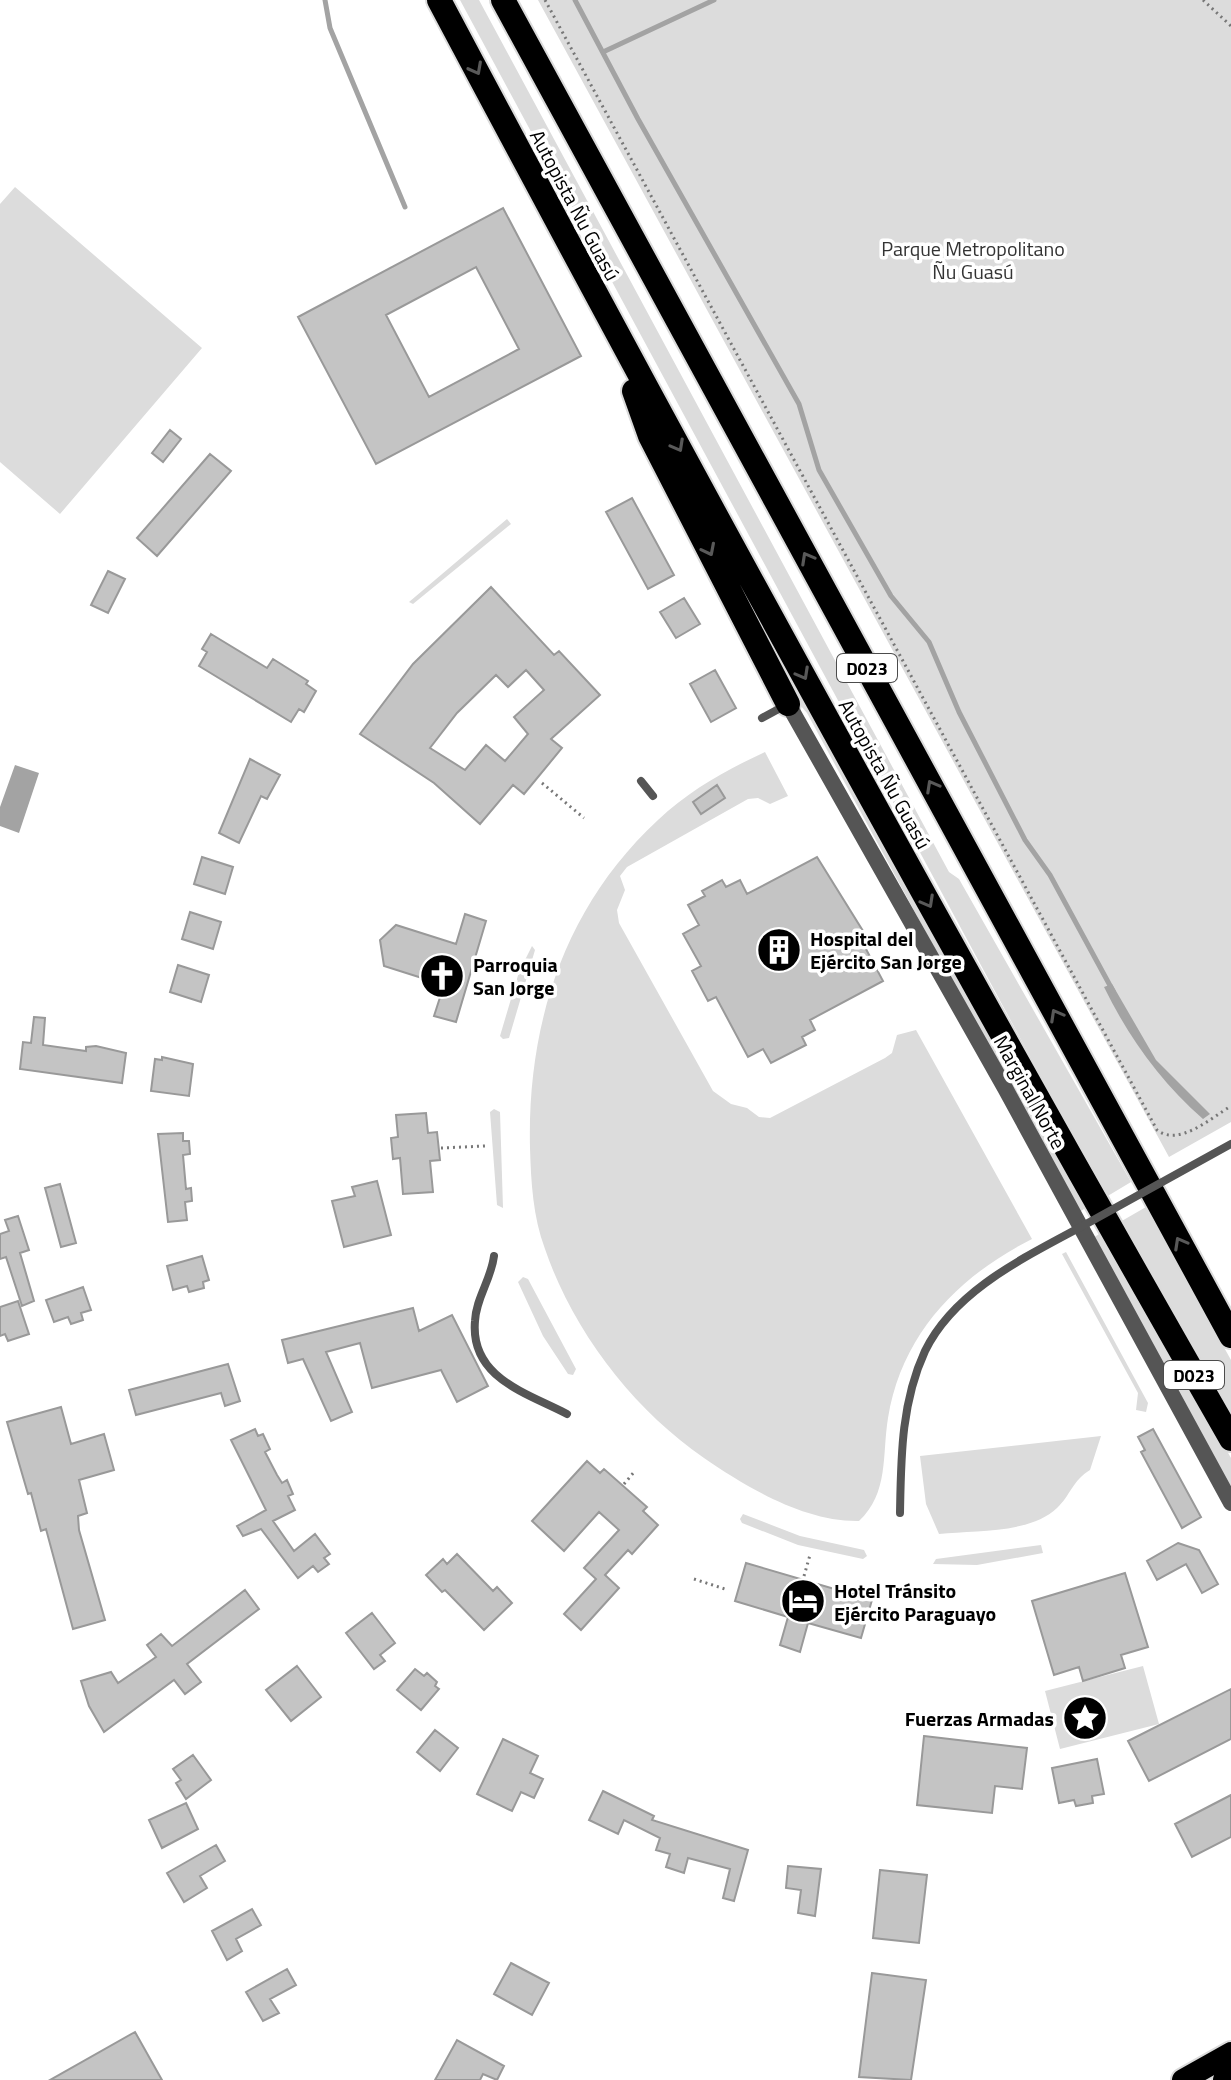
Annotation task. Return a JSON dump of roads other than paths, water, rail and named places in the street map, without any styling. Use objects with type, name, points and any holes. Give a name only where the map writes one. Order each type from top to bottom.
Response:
[{"type":"highway","name":"Autopista Ñu Guasú","points":[[439,0],[611,325],[898,849],[1231,1439]]},
{"type":"highway","name":"Autopista Ñu Guasú","points":[[503,0],[1231,1336]]},
{"type":"highway","points":[[611,325],[650,436],[788,704]]},
{"type":"highway","points":[[1208,1293],[1231,1314]]},
{"type":"highway","points":[[1183,2080],[1231,2053]]},
{"type":"highway","points":[[1224,2080],[1231,2076]]},
{"type":"street","name":"Marginal Norte","points":[[788,704],[1005,1088],[1231,1503]]},
{"type":"lane","points":[[762,718],[788,704]]},
{"type":"lane","points":[[641,781],[653,796]]},
{"type":"lane","points":[[900,1513],[902,1433],[915,1378],[927,1349],[950,1318],[1000,1272],[1231,1144]]},
{"type":"lane","points":[[494,1256],[475,1321],[480,1351],[488,1367],[507,1386],[567,1414]]},
{"type":"waterway","points":[[325,0],[330,28],[405,207]]},
{"type":"waterway","points":[[575,0],[638,119],[799,404],[819,470],[891,596],[929,642],[959,712],[1025,840],[1050,875],[1113,991]]},
{"type":"waterway","points":[[603,52],[714,0]]},
{"type":"place","name":"Hospital del Ejército San Jorge","points":[[779,950]]},
{"type":"place","name":"Parroquia San Jorge","points":[[442,976]]},
{"type":"place","name":"Hotel Tránsito Ejército Paraguayo","points":[[803,1601]]},
{"type":"place","name":"Fuerzas Armadas","points":[[1085,1718]]},
{"type":"park label","name":"Parque Metropolitano Ñu Guasú","points":[[973,260]]}]
